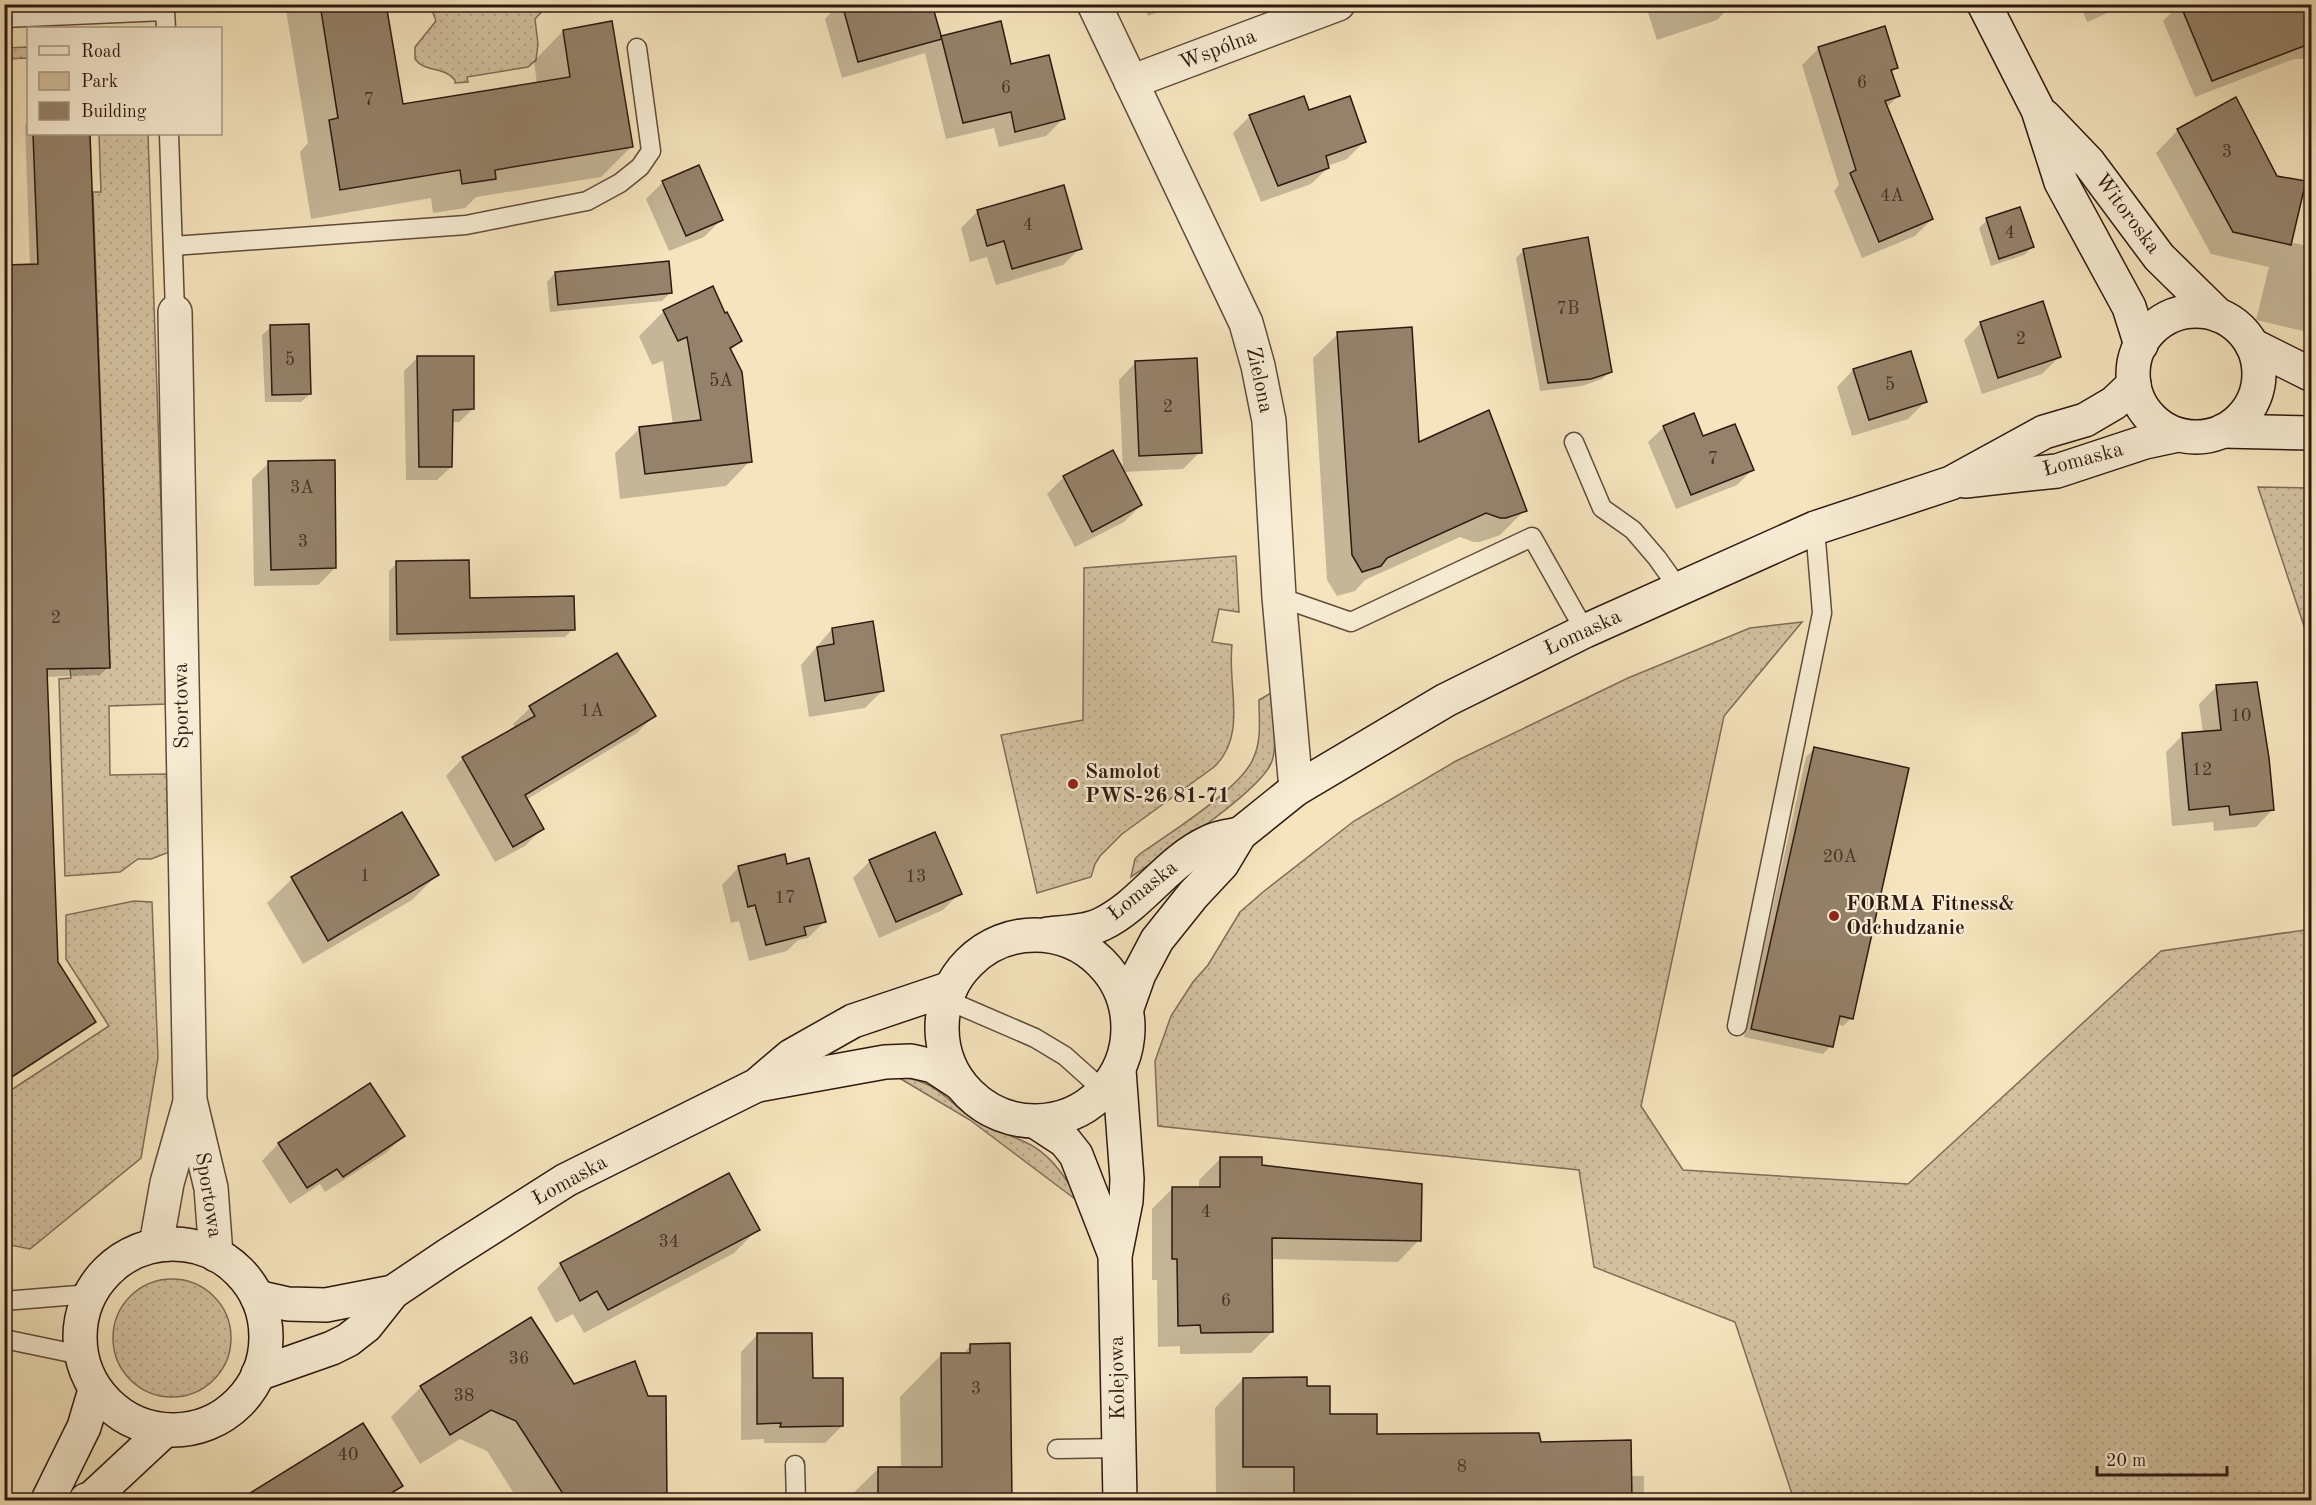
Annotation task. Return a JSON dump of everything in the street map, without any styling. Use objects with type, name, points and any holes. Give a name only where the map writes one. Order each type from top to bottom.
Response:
[{"type":"street","name":"Zielona","points":[[1094,4],[1246,323],[1258,366],[1269,421],[1279,597],[1296,789]]},
{"type":"street","name":"Wspólna","points":[[1131,82],[1338,4]]},
{"type":"street","name":"Witoroska","points":[[1984,4],[2038,110],[2061,182],[2129,307],[2141,345]]},
{"type":"street","name":"Witoroska","points":[[2038,110],[2089,163],[2159,257],[2218,315],[2244,333],[2252,345],[2258,360],[2259,378],[2256,395],[2247,411],[2236,423],[2223,431],[2208,436],[2178,435]]},
{"type":"street","name":"Witoroska","points":[[2134,384],[2134,370],[2141,345],[2157,325],[2173,316],[2192,311],[2218,315]]},
{"type":"street","name":"Sportowa","points":[[175,312],[190,1100],[211,1188],[216,1255]]},
{"type":"street","name":"Witoroska","points":[[2252,345],[2312,375]]},
{"type":"street","points":[[2134,384],[2145,410],[2160,425],[2178,435]]},
{"type":"street","name":"Łomaska","points":[[756,1085],[885,1062],[911,1061],[933,1066],[959,1083],[980,1104],[1006,1117],[1036,1122],[1062,1118],[1084,1107],[1112,1080],[1126,1047],[1128,1005],[1139,974],[1157,940],[1192,895],[1222,864],[1240,834],[1296,789],[1446,700],[1585,631],[1815,528],[1951,483],[2044,432],[2085,420],[2114,403],[2134,384]]},
{"type":"street","points":[[2223,431],[2312,433]]},
{"type":"street","name":"Łomaska","points":[[1951,483],[2057,471],[2145,442],[2178,435]]},
{"type":"street","name":"Łomaska","points":[[959,1083],[947,1060],[942,1036],[943,1011],[949,994],[966,964],[987,947],[1013,937],[1077,932],[1102,924],[1124,910],[1179,861],[1210,841],[1240,834]]},
{"type":"street","name":"Łomaska","points":[[1041,934],[1059,937],[1092,954],[1111,974],[1128,1005]]},
{"type":"street","name":"Łomaska","points":[[258,1374],[332,1348],[348,1340],[366,1326],[393,1292],[566,1180],[756,1085],[791,1056],[853,1021],[949,994]]},
{"type":"street","name":"Kolejowa","points":[[1112,1080],[1127,1179],[1126,1201],[1115,1256],[1120,1500]]},
{"type":"street","name":"Sportowa","points":[[156,1245],[167,1183],[190,1100]]},
{"type":"street","name":"Kolejowa","points":[[1036,1122],[1059,1136],[1076,1155],[1115,1256]]},
{"type":"street","points":[[181,1244],[216,1255],[233,1266],[247,1280],[264,1315],[266,1335],[264,1355],[258,1374],[247,1394],[231,1411],[210,1422],[188,1429],[151,1428],[125,1418],[109,1406],[95,1390],[81,1355],[80,1324],[90,1294],[102,1276],[116,1262],[136,1251],[156,1245],[181,1244]]},
{"type":"street","name":"Łomaska","points":[[257,1297],[288,1304],[326,1305],[393,1292]]},
{"type":"street","points":[[48,1500],[84,1427],[95,1390]]},
{"type":"street","points":[[86,1500],[92,1498],[165,1430]]},
{"type":"lane","points":[[4,18],[165,11],[166,27]]},
{"type":"lane","points":[[173,246],[466,225],[587,201],[620,183],[640,167],[651,151],[637,48]]},
{"type":"lane","points":[[170,135],[175,312]]},
{"type":"lane","points":[[1574,442],[1602,508],[1633,530],[1679,589]]},
{"type":"lane","points":[[1737,1026],[1822,613],[1815,528]]},
{"type":"lane","points":[[1279,597],[1351,622],[1532,537],[1585,631]]},
{"type":"lane","points":[[949,994],[1112,1080]]},
{"type":"lane","points":[[4,1301],[90,1294]]},
{"type":"lane","points":[[4,1339],[81,1355]]},
{"type":"lane","points":[[1057,1449],[1119,1448]]},
{"type":"lane","points":[[795,1465],[796,1500]]},
{"type":"green space","points":[[430,5],[548,5],[535,19],[538,44],[536,60],[528,67],[467,77],[468,82],[455,83],[455,80],[446,73],[424,66],[415,59],[415,47],[436,21]]},
{"type":"green space","points":[[27,47],[27,58],[5,59],[5,48]]},
{"type":"green space","points":[[99,135],[148,135],[168,704],[109,706],[110,775],[169,774],[172,851],[151,859],[138,859],[120,872],[65,876],[59,679],[71,678],[70,669],[110,667],[93,192],[101,192]]},
{"type":"green space","points":[[2258,487],[2311,488],[2311,647]]},
{"type":"green space","points":[[1236,556],[1239,612],[1219,609],[1212,642],[1232,645],[1233,725],[1224,754],[1214,767],[1122,834],[1100,856],[1091,877],[1037,893],[1001,735],[1083,720],[1084,568]]},
{"type":"green space","points":[[1802,622],[1724,716],[1641,1106],[1683,1170],[1908,1184],[2161,951],[2311,929],[2311,1500],[1794,1500],[1735,1322],[1594,1267],[1579,1170],[1158,1126],[1155,1061],[1171,1016],[1193,982],[1208,965],[1240,912],[1263,892],[1354,821],[1456,761],[1628,678],[1750,628]]},
{"type":"green space","points":[[1271,693],[1275,746],[1272,761],[1265,773],[1231,805],[1131,877],[1135,859],[1141,853],[1203,810],[1246,771],[1258,745],[1259,700]]},
{"type":"green space","points":[[134,901],[152,902],[158,1058],[141,1158],[30,1249],[5,1244],[5,1094],[109,1026],[66,959],[66,915]]},
{"type":"green space","points":[[896,1076],[933,1088],[978,1122],[1034,1147],[1057,1167],[1079,1202],[970,1120]]},
{"type":"green space","points":[[172,1279],[194,1284],[214,1296],[226,1316],[231,1338],[226,1360],[214,1380],[194,1392],[172,1397],[150,1392],[130,1380],[118,1360],[113,1338],[118,1316],[130,1296],[150,1284]]},
{"type":"building","points":[[320,4],[386,4],[403,104],[570,77],[563,30],[612,21],[633,147],[495,170],[496,179],[462,184],[460,170],[340,190],[329,120],[338,118]]},
{"type":"building","points":[[842,4],[932,4],[942,39],[858,62]]},
{"type":"building","points":[[2180,4],[2312,4],[2312,43],[2212,81]]},
{"type":"building","points":[[1001,21],[1011,64],[1049,55],[1065,119],[1015,132],[1011,112],[963,123],[941,36]]},
{"type":"building","points":[[1885,26],[1898,68],[1891,70],[1900,96],[1885,101],[1933,219],[1879,242],[1850,173],[1856,170],[1818,47]]},
{"type":"building","points":[[1304,96],[1309,110],[1350,96],[1366,142],[1326,156],[1329,168],[1278,186],[1249,115]]},
{"type":"building","points":[[2236,97],[2277,176],[2306,181],[2291,245],[2233,232],[2177,129]]},
{"type":"building","points":[[33,135],[90,135],[110,668],[47,669],[58,962],[96,1022],[4,1082],[4,265],[38,264]]},
{"type":"building","points":[[699,165],[723,220],[686,236],[662,181]]},
{"type":"building","points":[[1064,185],[1082,249],[1012,269],[1004,241],[987,246],[977,210]]},
{"type":"building","points":[[2020,207],[2034,247],[1999,259],[1986,218]]},
{"type":"building","points":[[1588,237],[1612,372],[1591,379],[1548,383],[1523,249]]},
{"type":"building","points":[[669,261],[672,293],[558,305],[555,272]]},
{"type":"building","points":[[713,286],[725,313],[727,312],[742,341],[730,348],[742,372],[752,462],[645,474],[639,427],[701,420],[687,337],[678,341],[663,310]]},
{"type":"building","points":[[2043,301],[2061,357],[1998,378],[1980,322]]},
{"type":"building","points":[[309,324],[311,394],[272,395],[270,325]]},
{"type":"building","points":[[1412,327],[1419,442],[1489,410],[1527,511],[1506,518],[1486,513],[1387,558],[1381,566],[1362,572],[1352,555],[1337,332]]},
{"type":"building","points":[[1911,351],[1927,402],[1869,420],[1853,369]]},
{"type":"building","points":[[417,356],[474,356],[474,409],[453,410],[452,467],[419,467]]},
{"type":"building","points":[[1197,358],[1202,453],[1139,456],[1135,361]]},
{"type":"building","points":[[1694,413],[1703,436],[1735,424],[1754,470],[1691,495],[1663,426]]},
{"type":"building","points":[[1113,450],[1142,505],[1092,532],[1063,476]]},
{"type":"building","points":[[335,460],[336,568],[271,570],[268,461]]},
{"type":"building","points":[[469,560],[470,598],[574,596],[575,630],[397,634],[396,561]]},
{"type":"building","points":[[873,621],[884,691],[825,701],[817,647],[834,644],[832,628]]},
{"type":"building","points":[[617,653],[656,716],[525,795],[544,829],[513,847],[462,757],[535,716],[529,706]]},
{"type":"building","points":[[2257,682],[2269,758],[2274,810],[2230,815],[2229,806],[2189,810],[2182,733],[2221,730],[2216,685]]},
{"type":"building","points":[[1814,747],[1909,768],[1853,1019],[1840,1016],[1833,1047],[1751,1029]]},
{"type":"building","points":[[402,812],[439,875],[328,941],[291,877]]},
{"type":"building","points":[[935,832],[962,894],[896,922],[869,860]]},
{"type":"building","points":[[785,854],[787,864],[809,858],[826,922],[804,927],[806,935],[766,945],[755,905],[748,907],[738,866]]},
{"type":"building","points":[[370,1083],[405,1136],[343,1177],[337,1169],[307,1188],[278,1143]]},
{"type":"building","points":[[1220,1157],[1262,1157],[1262,1165],[1422,1184],[1421,1241],[1272,1238],[1273,1332],[1201,1333],[1200,1325],[1178,1326],[1177,1259],[1172,1259],[1172,1187],[1220,1187]]},
{"type":"building","points":[[729,1173],[760,1230],[608,1310],[597,1291],[580,1301],[560,1263]]},
{"type":"building","points":[[531,1317],[574,1384],[635,1361],[648,1396],[666,1396],[667,1500],[567,1500],[516,1421],[491,1410],[450,1435],[420,1386]]},
{"type":"building","points":[[757,1333],[812,1333],[813,1378],[843,1378],[843,1426],[780,1427],[781,1423],[757,1424]]},
{"type":"building","points":[[1010,1343],[1012,1500],[878,1500],[878,1467],[942,1467],[941,1353],[970,1353],[970,1344]]},
{"type":"building","points":[[1307,1377],[1307,1386],[1330,1386],[1330,1414],[1377,1414],[1377,1434],[1539,1433],[1541,1442],[1631,1440],[1632,1500],[1294,1500],[1294,1467],[1243,1467],[1243,1378]]},
{"type":"building","points":[[363,1423],[403,1486],[380,1500],[239,1500]]},
{"type":"place","name":"Samolot PWS-26 81-71","points":[[1073,784]]},
{"type":"place","name":"FORMA Fitness& Odchudzanie","points":[[1834,916]]}]
